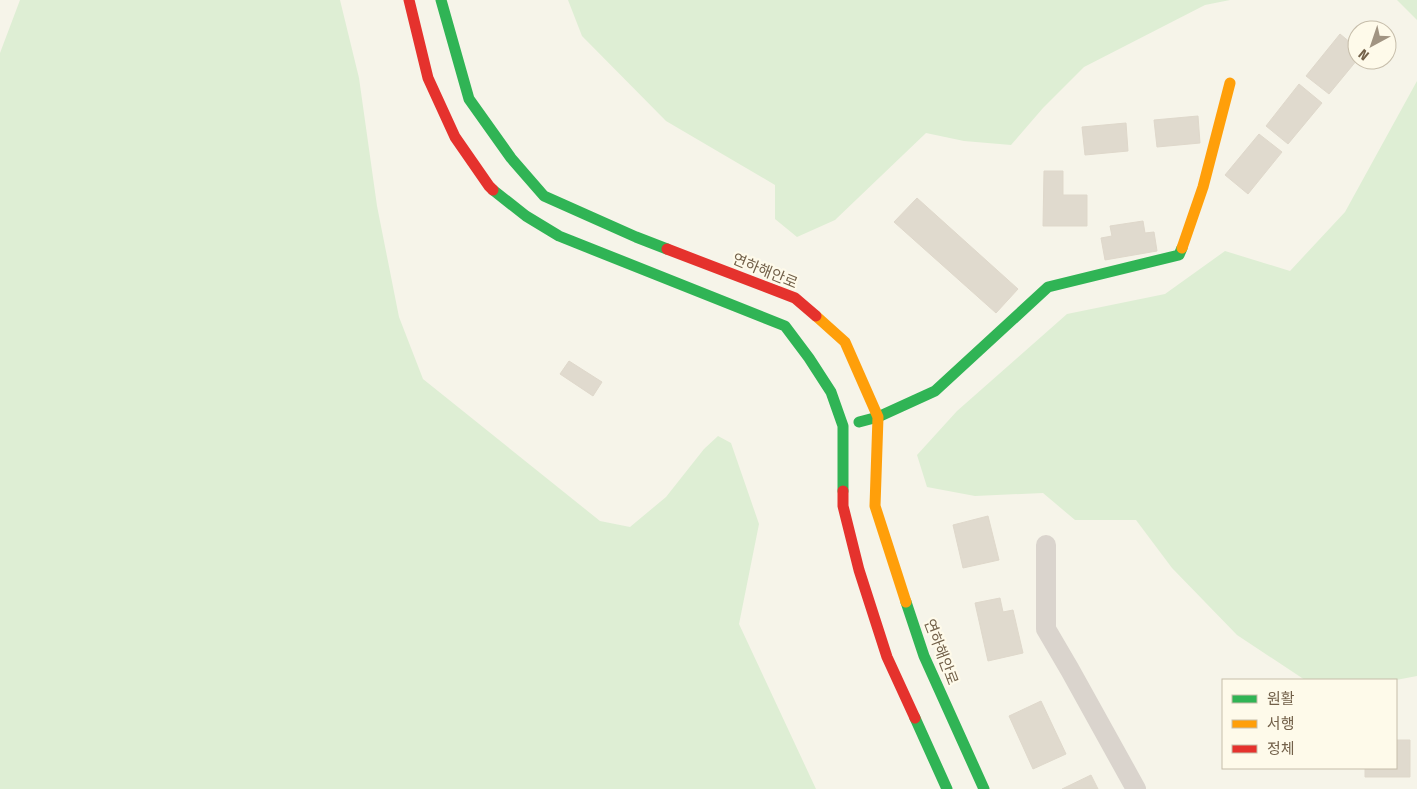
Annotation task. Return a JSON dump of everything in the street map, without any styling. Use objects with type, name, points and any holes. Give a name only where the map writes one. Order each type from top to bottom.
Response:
[{"type":"street","points":[[409,0],[428,78],[456,137],[489,186],[526,216],[559,236],[786,326],[809,358],[832,392],[843,426],[843,506],[859,570],[887,656],[947,789]]},
{"type":"street","name":"연하해안로","points":[[441,0],[469,98],[511,158],[544,196],[636,237],[795,298],[845,342],[878,417],[875,506],[924,656],[984,789]]},
{"type":"street","points":[[843,426],[878,417],[935,391],[1048,287],[1179,255],[1203,187],[1230,83]]},
{"type":"street","points":[[1046,545],[1046,629],[1136,789]]},
{"type":"green space","points":[[20,0],[340,0],[359,78],[377,206],[399,317],[423,379],[600,521],[630,527],[666,497],[704,449],[718,436],[731,443],[759,524],[739,624],[816,789],[0,789],[0,53]]},
{"type":"green space","points":[[568,0],[1230,0],[1205,5],[1084,67],[1043,108],[1011,145],[964,141],[926,133],[835,220],[797,237],[775,219],[775,185],[666,121],[582,36]]},
{"type":"green space","points":[[1397,0],[1417,0],[1417,20]]},
{"type":"green space","points":[[1417,81],[1417,676],[1397,680],[1303,679],[1237,635],[1172,568],[1136,520],[1075,520],[1043,493],[975,496],[927,487],[917,455],[957,411],[1067,314],[1165,294],[1225,251],[1290,271],[1345,212]]},
{"type":"building","points":[[1340,34],[1347,40],[1347,70],[1349,70],[1329,94],[1306,76]]},
{"type":"building","points":[[1299,84],[1322,103],[1288,144],[1266,126]]},
{"type":"building","points":[[1198,116],[1200,143],[1157,147],[1154,120]]},
{"type":"building","points":[[1126,123],[1128,151],[1085,155],[1082,127]]},
{"type":"building","points":[[1259,134],[1282,152],[1248,194],[1225,175]]},
{"type":"building","points":[[1044,171],[1063,171],[1063,195],[1087,195],[1087,226],[1043,226]]},
{"type":"building","points":[[917,198],[1018,289],[996,313],[894,222]]},
{"type":"building","points":[[1143,221],[1145,233],[1154,232],[1157,251],[1105,260],[1101,238],[1112,236],[1110,226]]},
{"type":"building","points":[[569,361],[602,382],[593,396],[560,374]]},
{"type":"building","points":[[988,516],[999,560],[963,568],[953,525]]},
{"type":"building","points":[[1000,598],[1003,612],[1013,610],[1023,653],[988,661],[975,603]]},
{"type":"building","points":[[1041,701],[1066,754],[1033,769],[1009,716]]},
{"type":"building","points":[[1397,740],[1410,740],[1410,777],[1365,777],[1365,769],[1397,769]]},
{"type":"building","points":[[1091,775],[1098,789],[1062,789]]},
{"type":"traffic: fast","points":[[441,0],[469,99],[511,158],[544,196],[667,249]]},
{"type":"traffic: fast","points":[[493,190],[526,216],[559,236],[785,326],[831,392],[843,426],[843,491]]},
{"type":"traffic: fast","points":[[859,422],[878,417],[935,391],[1048,287],[1179,255],[1182,248]]},
{"type":"traffic: fast","points":[[906,602],[924,656],[984,789]]},
{"type":"traffic: fast","points":[[915,718],[947,789]]},
{"type":"traffic: slow","points":[[1182,248],[1203,187],[1230,83]]},
{"type":"traffic: slow","points":[[816,316],[845,342],[878,417],[875,506],[906,602]]},
{"type":"traffic: jam","points":[[409,0],[428,78],[455,137],[493,190]]},
{"type":"traffic: jam","points":[[667,249],[795,298],[816,316]]},
{"type":"traffic: jam","points":[[843,491],[843,506],[859,570],[887,657],[915,718]]}]
